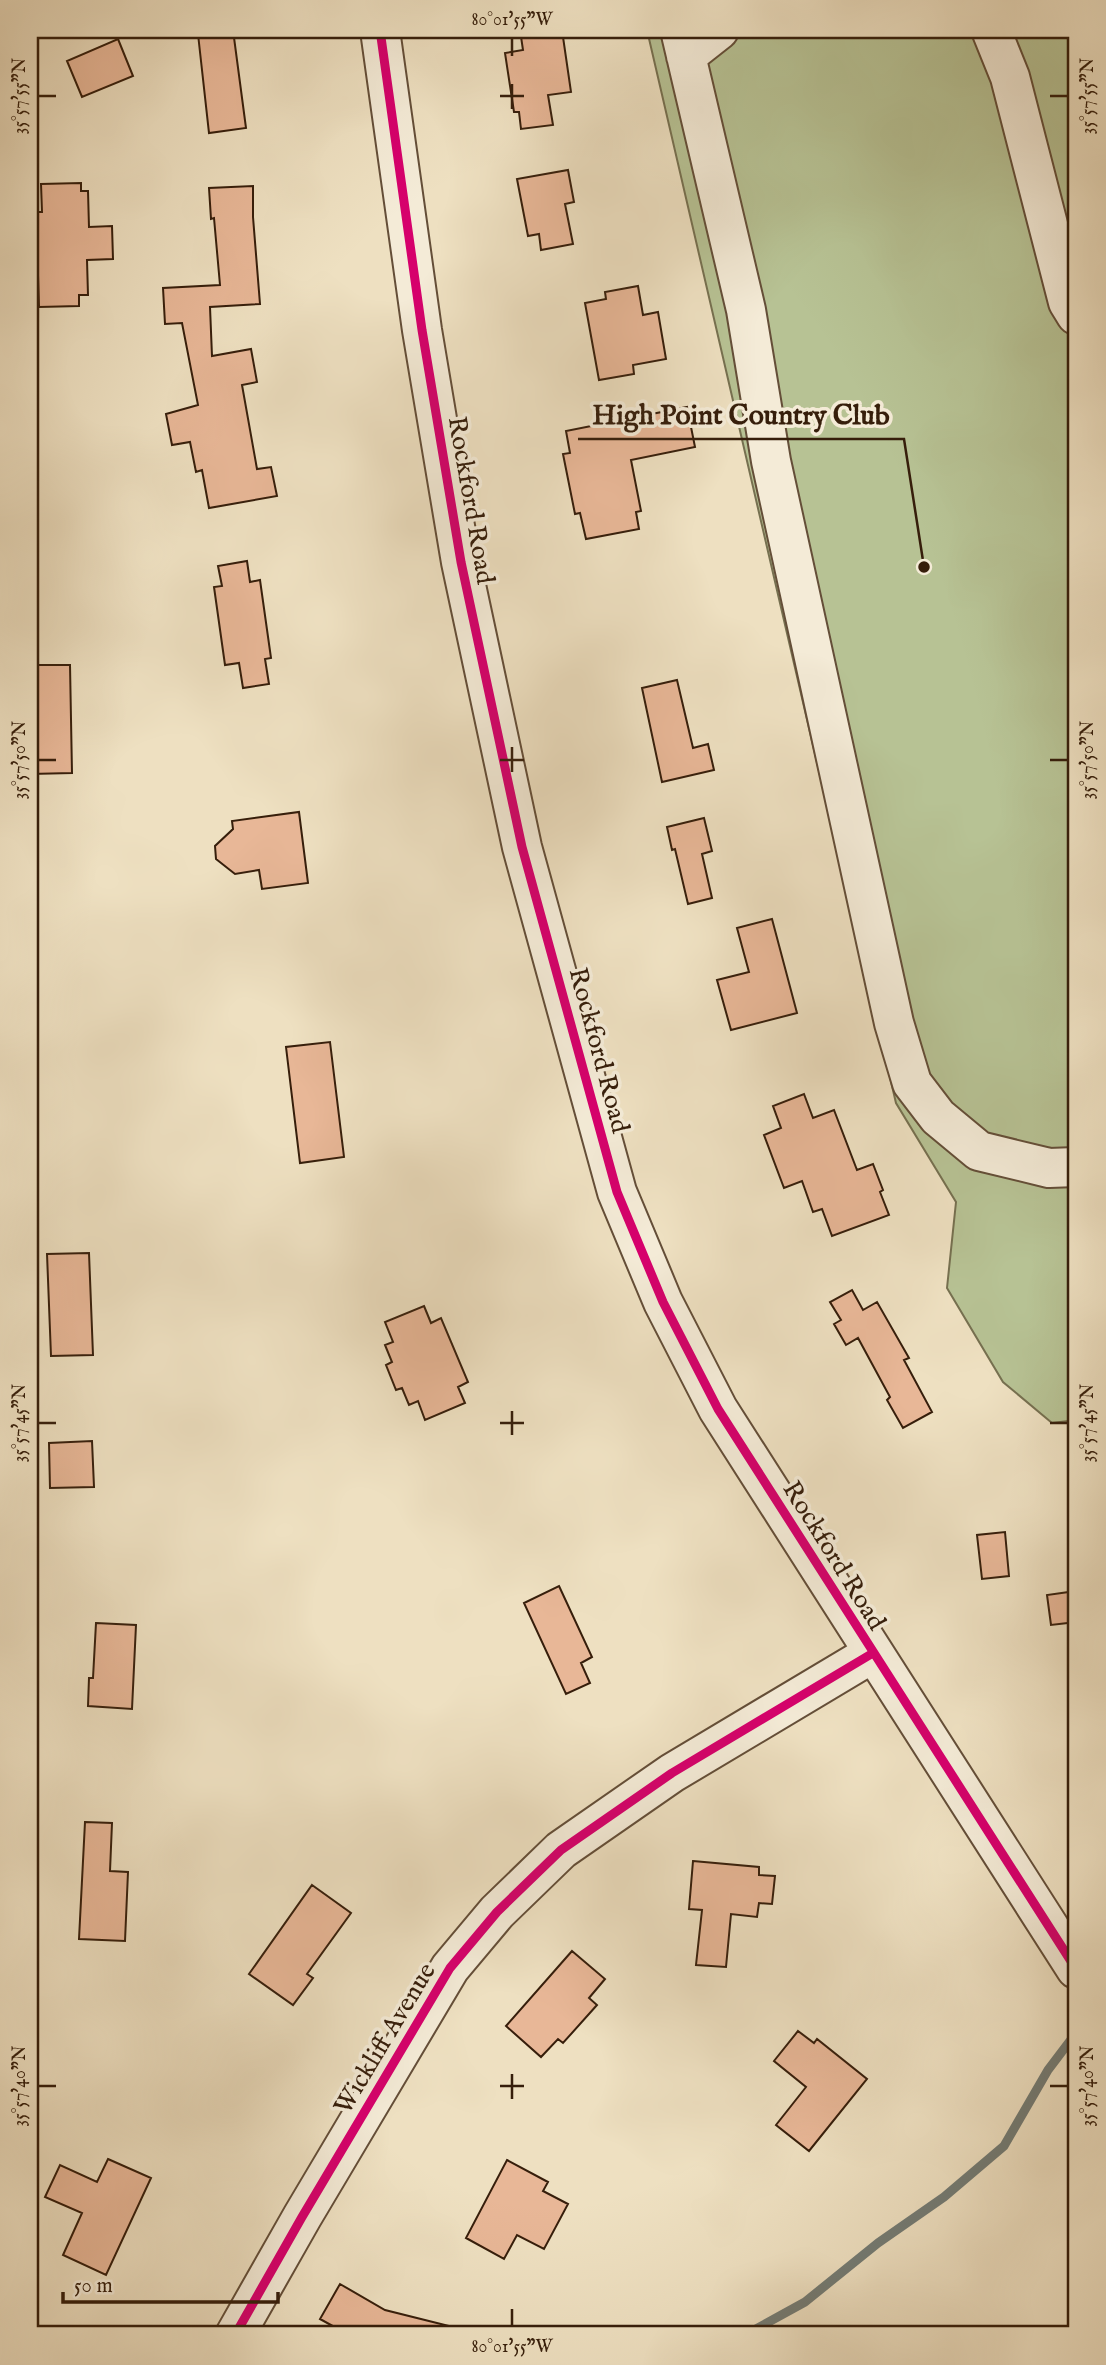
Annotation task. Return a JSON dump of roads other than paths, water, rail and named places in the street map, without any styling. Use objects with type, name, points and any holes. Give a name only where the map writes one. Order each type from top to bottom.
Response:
[{"type":"street","name":"Rockford Road","points":[[380,30],[422,330],[461,562],[523,847],[617,1192],[663,1302],[718,1409],[1076,1969]]},
{"type":"street","points":[[719,30],[683,43],[747,310],[771,461],[894,1023],[912,1083],[938,1117],[979,1151],[1049,1168],[1076,1167]]},
{"type":"street","points":[[991,30],[1010,77],[1068,302],[1076,315]]},
{"type":"street","name":"Wickliff Avenue","points":[[235,2335],[450,1968],[497,1912],[561,1850],[671,1773],[873,1653]]},
{"type":"waterway","points":[[745,2335],[805,2302],[878,2243],[944,2197],[1004,2146],[1048,2070],[1076,2033]]},
{"type":"place","name":"High Point Country Club","points":[[924,567]]}]
